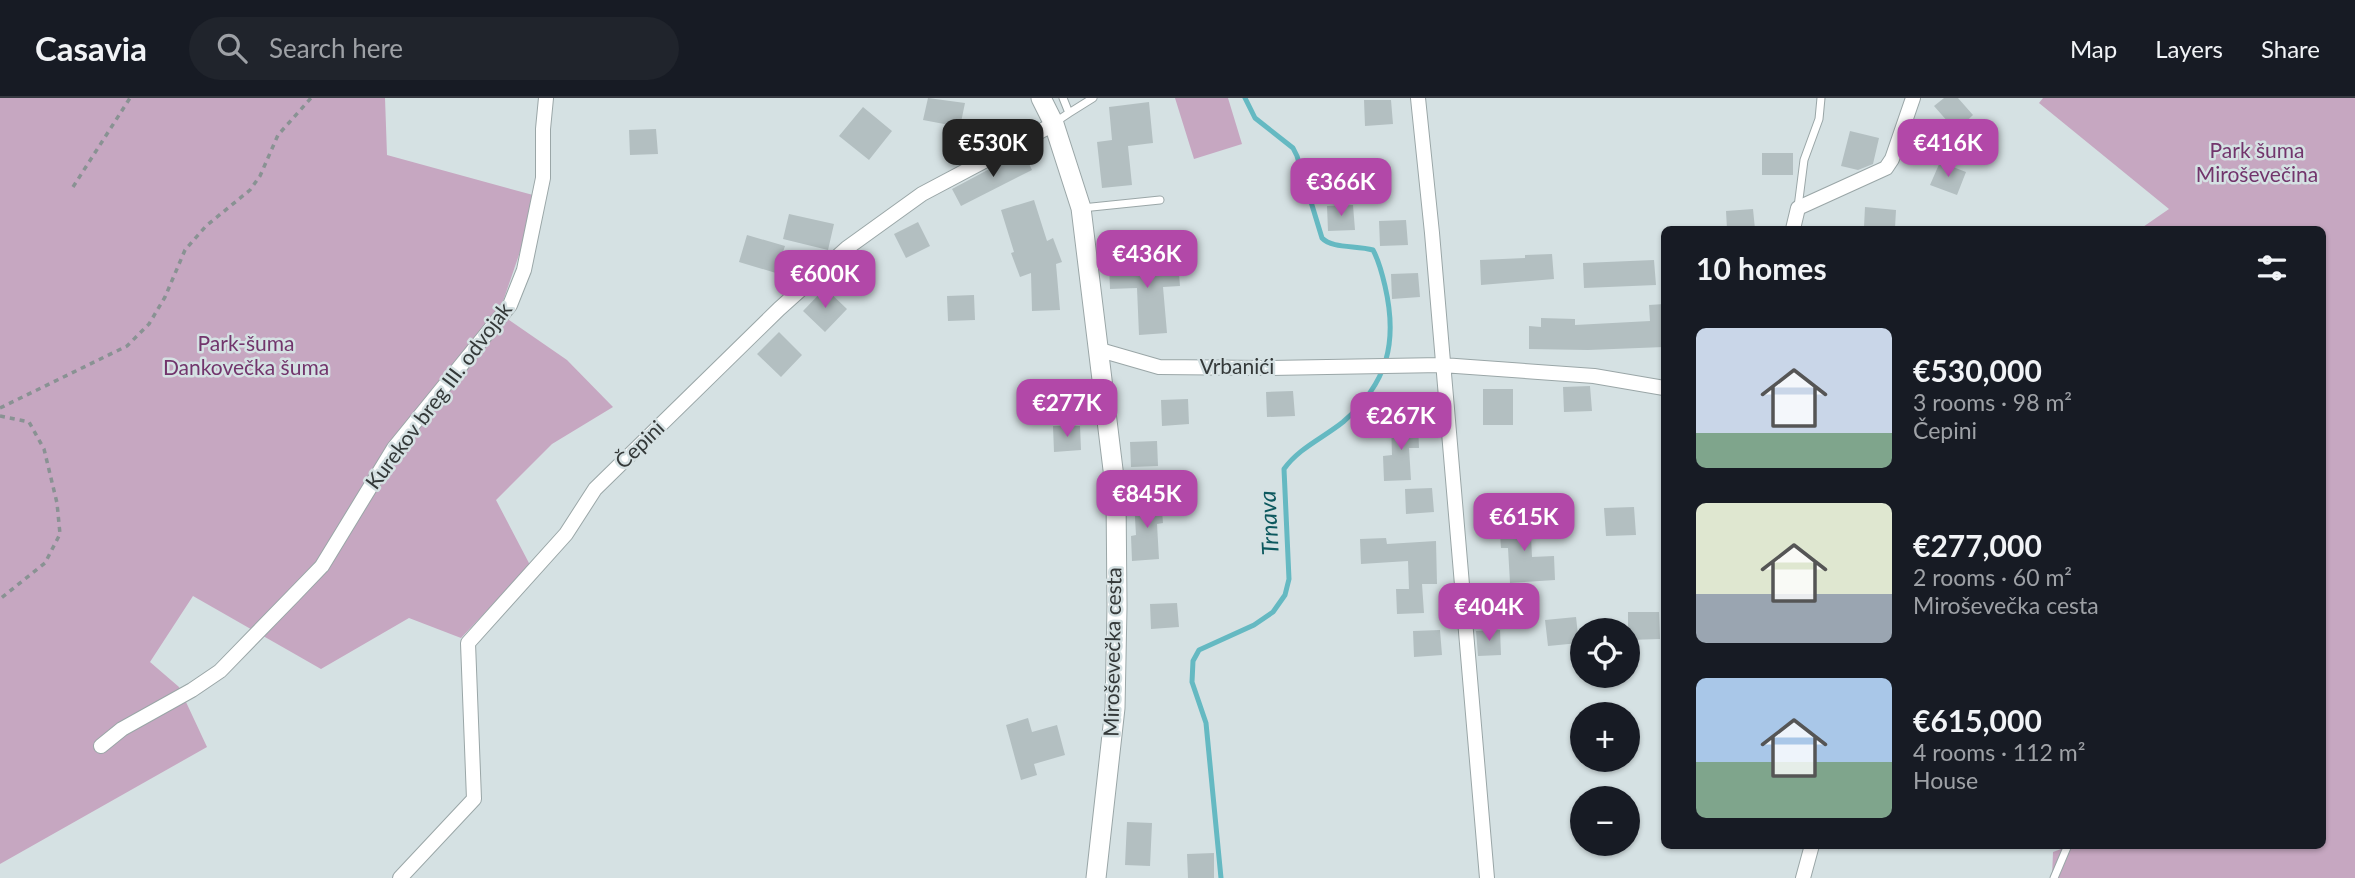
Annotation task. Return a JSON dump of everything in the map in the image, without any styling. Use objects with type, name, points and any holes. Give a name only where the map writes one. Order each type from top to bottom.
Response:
[{"type":"main road","name":"Miroševečka cesta","points":[[1041,98],[1061,118],[1081,208],[1116,494],[1115,708],[1096,878]]},
{"type":"street","name":"Kurekov breg III. odvojak","points":[[101,746],[122,729],[192,690],[219,671],[322,566],[394,449],[510,305],[524,270],[543,178],[542,129],[546,98]]},
{"type":"street","points":[[1418,98],[1488,878]]},
{"type":"street","points":[[1794,226],[1798,208],[1886,169],[1913,98]]},
{"type":"street","name":"Čepini","points":[[400,878],[474,799],[468,643],[566,534],[595,489],[779,309],[847,248],[922,194],[1061,118]]},
{"type":"street","name":"Vrbanići","points":[[1100,350],[1159,367],[1442,365]]},
{"type":"street","points":[[1442,365],[1594,376],[1661,387]]},
{"type":"street","points":[[1803,878],[1811,849]]},
{"type":"lane","points":[[1061,118],[1063,98]]},
{"type":"lane","points":[[1061,118],[1093,98]]},
{"type":"lane","points":[[1798,208],[1804,160],[1819,118],[1821,98]]},
{"type":"lane","points":[[1081,208],[1160,200]]},
{"type":"lane","points":[[2054,878],[2066,849]]},
{"type":"path","points":[[73,187],[130,98]]},
{"type":"path","points":[[0,408],[127,346],[149,324],[165,297],[185,250],[206,226],[250,190],[260,176],[278,135],[311,98]]},
{"type":"path","points":[[0,416],[29,422],[44,449],[57,503],[60,534],[45,563],[0,599]]},
{"type":"green space","name":"Park-šuma Dankovečka šuma","points":[[0,98],[385,98],[387,155],[533,195],[522,246],[499,313],[567,360],[613,407],[552,444],[496,500],[530,565],[461,638],[409,618],[321,669],[193,596],[150,662],[179,687],[207,747],[0,864]]},
{"type":"green space","points":[[1175,98],[1228,98],[1242,144],[1194,159]]},
{"type":"green space","name":"Park šuma Miroševečina","points":[[2043,98],[2355,98],[2355,878],[2052,878],[2053,852],[2061,849],[2326,849],[2326,226],[2144,226],[2169,209],[2039,103]]},
{"type":"building","points":[[928,98],[965,103],[960,127],[923,120]]},
{"type":"building","points":[[1944,98],[1958,98],[1973,115],[1956,131],[1934,106]]},
{"type":"building","points":[[1364,100],[1391,100],[1393,124],[1365,126]]},
{"type":"building","points":[[1149,102],[1153,143],[1128,146],[1132,185],[1102,188],[1097,142],[1112,140],[1109,107]]},
{"type":"building","points":[[863,107],[892,131],[869,160],[839,136]]},
{"type":"building","points":[[656,129],[658,154],[630,155],[629,130]]},
{"type":"building","points":[[1850,131],[1879,138],[1873,164],[1858,170],[1841,166]]},
{"type":"building","points":[[1023,151],[1032,170],[961,206],[952,189]]},
{"type":"building","points":[[1762,153],[1793,153],[1793,175],[1762,175]]},
{"type":"building","points":[[1940,162],[1966,172],[1957,195],[1930,185]]},
{"type":"building","points":[[1034,200],[1047,241],[1053,238],[1062,262],[1056,264],[1060,310],[1032,311],[1031,273],[1020,277],[1011,253],[1014,252],[1001,210]]},
{"type":"building","points":[[1353,205],[1355,230],[1328,231],[1327,206]]},
{"type":"building","points":[[1865,207],[1896,210],[1895,226],[1864,226]]},
{"type":"building","points":[[1753,209],[1755,226],[1727,226],[1726,211]]},
{"type":"building","points":[[789,214],[834,224],[828,250],[783,239]]},
{"type":"building","points":[[1406,220],[1408,245],[1380,246],[1379,221]]},
{"type":"building","points":[[918,222],[930,246],[906,258],[894,234]]},
{"type":"building","points":[[747,235],[785,246],[776,273],[739,262]]},
{"type":"building","points":[[1552,254],[1554,279],[1481,285],[1480,260]]},
{"type":"building","points":[[1654,260],[1656,285],[1584,288],[1583,263]]},
{"type":"building","points":[[1178,262],[1180,286],[1163,287],[1167,333],[1139,335],[1137,288],[1110,289],[1109,264]]},
{"type":"building","points":[[1418,273],[1420,297],[1392,299],[1391,274]]},
{"type":"building","points":[[825,288],[847,309],[825,332],[803,311]]},
{"type":"building","points":[[974,295],[975,320],[948,321],[947,296]]},
{"type":"building","points":[[1661,304],[1661,347],[1529,349],[1529,326],[1541,327],[1541,318],[1575,319],[1575,325],[1650,321],[1649,305]]},
{"type":"building","points":[[779,332],[802,355],[781,377],[757,354]]},
{"type":"building","points":[[1590,386],[1592,411],[1564,412],[1563,387]]},
{"type":"building","points":[[1483,389],[1513,389],[1513,425],[1483,425]]},
{"type":"building","points":[[1293,391],[1295,416],[1267,417],[1266,392]]},
{"type":"building","points":[[1188,399],[1189,424],[1162,426],[1161,400]]},
{"type":"building","points":[[1418,423],[1419,448],[1409,448],[1411,480],[1384,481],[1383,456],[1392,455],[1391,424]]},
{"type":"building","points":[[1053,426],[1080,426],[1081,450],[1054,452]]},
{"type":"building","points":[[1157,441],[1158,466],[1131,467],[1130,442]]},
{"type":"building","points":[[1432,488],[1434,512],[1406,514],[1405,489]]},
{"type":"building","points":[[1161,499],[1163,523],[1157,524],[1159,559],[1132,561],[1131,536],[1136,535],[1134,500]]},
{"type":"building","points":[[1634,507],[1636,535],[1606,536],[1604,508]]},
{"type":"building","points":[[1530,517],[1532,557],[1554,556],[1555,580],[1510,583],[1508,548],[1501,548],[1499,519]]},
{"type":"building","points":[[1386,538],[1387,544],[1436,541],[1437,584],[1422,584],[1424,613],[1397,614],[1396,589],[1409,589],[1408,561],[1361,564],[1360,539]]},
{"type":"building","points":[[1177,603],[1179,627],[1151,629],[1150,604]]},
{"type":"building","points":[[1628,612],[1659,612],[1660,639],[1640,640],[1640,618],[1628,618]]},
{"type":"building","points":[[1576,617],[1570,618],[1570,644],[1548,646],[1545,620]]},
{"type":"building","points":[[1440,630],[1442,655],[1414,657],[1413,631]]},
{"type":"building","points":[[1500,630],[1501,655],[1478,656],[1476,631]]},
{"type":"building","points":[[1028,718],[1032,732],[1057,725],[1065,755],[1034,764],[1037,775],[1021,780],[1006,725]]},
{"type":"building","points":[[1127,822],[1152,823],[1150,866],[1125,865]]},
{"type":"building","points":[[1214,853],[1214,878],[1188,878],[1187,854]]},
{"type":"waterway","name":"Trnava","points":[[1221,878],[1206,723],[1192,682],[1193,661],[1199,650],[1254,625],[1273,612],[1285,595],[1289,579],[1284,469],[1304,449],[1343,422],[1370,392],[1386,360],[1390,325],[1385,286],[1373,250],[1332,244],[1322,238],[1293,148],[1255,118],[1245,98]]}]
